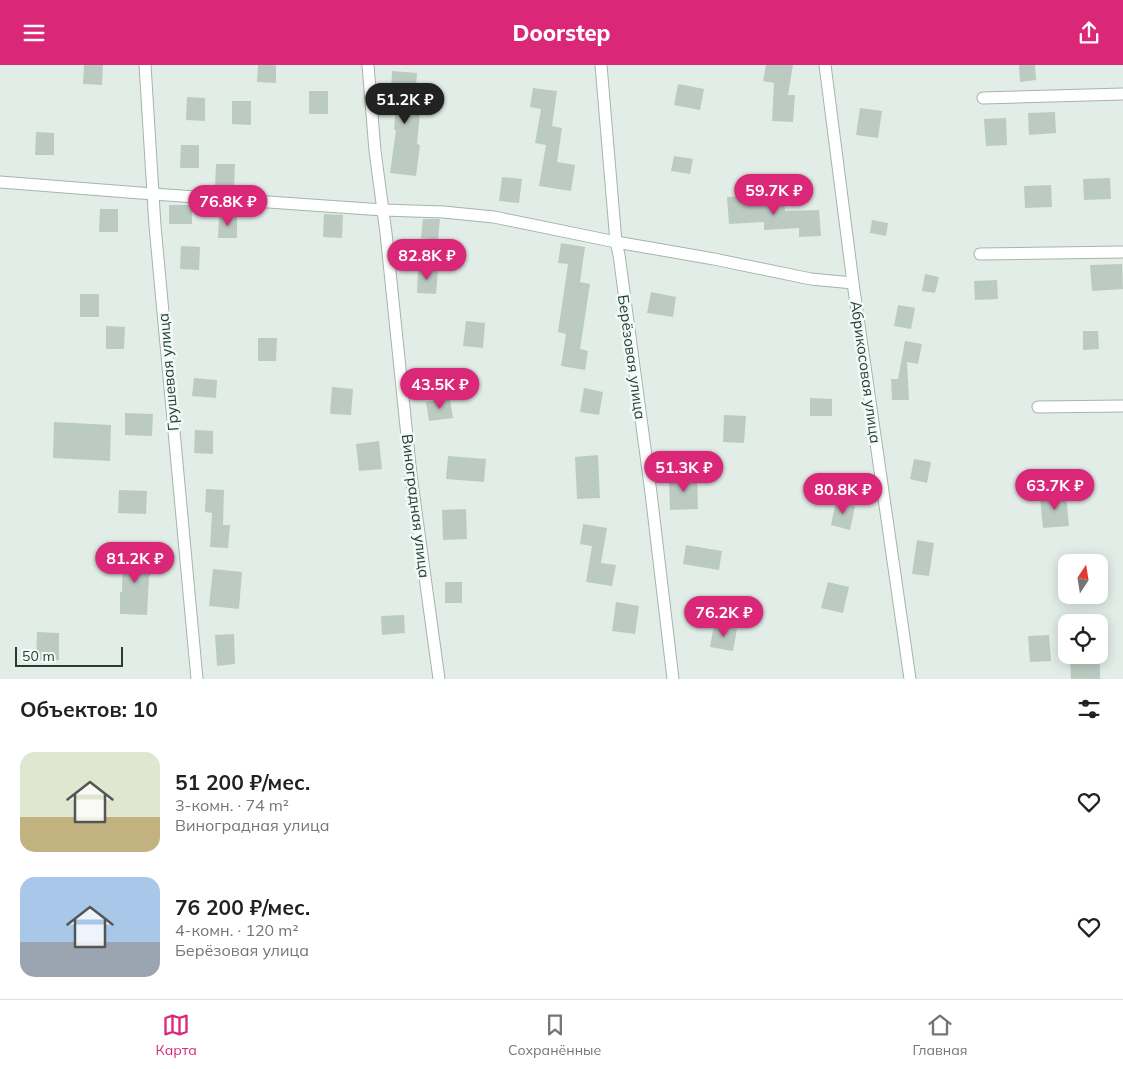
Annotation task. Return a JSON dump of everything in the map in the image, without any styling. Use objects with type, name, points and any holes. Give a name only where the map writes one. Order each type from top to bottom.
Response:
[{"type":"street","name":"Грушевая улица","points":[[145,65],[153,194],[197,679]]},
{"type":"street","name":"Виноградная улица","points":[[368,65],[375,151],[411,475],[439,679]]},
{"type":"street","name":"Берёзовая улица","points":[[601,65],[616,243],[651,493],[673,679]]},
{"type":"street","name":"Абрикосовая улица","points":[[825,65],[910,679]]},
{"type":"street","points":[[983,97],[1123,94]]},
{"type":"street","points":[[0,182],[494,217],[616,243],[714,259],[811,279],[854,283]]},
{"type":"street","points":[[980,254],[1123,252]]},
{"type":"street","points":[[1038,407],[1123,405]]},
{"type":"building","points":[[84,65],[103,65],[102,85],[83,84]]},
{"type":"building","points":[[258,65],[276,65],[276,83],[257,82]]},
{"type":"building","points":[[766,65],[793,65],[788,95],[795,95],[793,122],[772,121],[774,83],[763,81]]},
{"type":"building","points":[[1019,65],[1035,65],[1036,80],[1020,82]]},
{"type":"building","points":[[392,71],[417,73],[414,111],[420,112],[417,144],[420,145],[416,176],[390,173],[396,130],[394,130],[397,91],[391,91]]},
{"type":"building","points":[[678,84],[704,89],[700,110],[674,105]]},
{"type":"building","points":[[533,88],[557,91],[552,126],[562,128],[557,162],[575,165],[571,191],[539,186],[546,145],[535,143],[541,109],[530,107]]},
{"type":"building","points":[[309,91],[328,91],[328,114],[309,114]]},
{"type":"building","points":[[187,97],[205,98],[205,121],[186,120]]},
{"type":"building","points":[[232,101],[251,101],[251,125],[232,124]]},
{"type":"building","points":[[860,108],[882,111],[878,138],[856,135]]},
{"type":"building","points":[[1055,112],[1056,133],[1029,135],[1028,113]]},
{"type":"building","points":[[1006,118],[1007,145],[986,146],[984,119]]},
{"type":"building","points":[[36,132],[54,133],[54,155],[35,155]]},
{"type":"building","points":[[181,145],[199,145],[199,168],[180,168]]},
{"type":"building","points":[[674,156],[693,159],[690,174],[671,171]]},
{"type":"building","points":[[216,164],[235,164],[234,187],[215,187]]},
{"type":"building","points":[[502,177],[522,179],[519,203],[499,201]]},
{"type":"building","points":[[1110,178],[1111,199],[1084,200],[1083,179]]},
{"type":"building","points":[[1051,185],[1052,207],[1025,208],[1024,186]]},
{"type":"building","points":[[749,196],[749,204],[784,202],[785,211],[819,210],[821,236],[799,237],[799,228],[764,230],[764,222],[729,224],[727,197]]},
{"type":"building","points":[[169,205],[192,205],[192,224],[169,224]]},
{"type":"building","points":[[100,209],[118,209],[118,232],[99,232]]},
{"type":"building","points":[[324,214],[343,215],[342,238],[323,237]]},
{"type":"building","points":[[219,215],[237,215],[237,238],[218,238]]},
{"type":"building","points":[[423,219],[440,219],[438,240],[421,238]]},
{"type":"building","points":[[872,220],[888,223],[886,236],[870,233]]},
{"type":"building","points":[[561,243],[585,247],[580,282],[590,284],[580,349],[588,351],[585,370],[561,366],[566,334],[558,332],[568,264],[558,263]]},
{"type":"building","points":[[181,246],[200,247],[199,270],[180,269]]},
{"type":"building","points":[[1122,264],[1123,289],[1092,291],[1090,265]]},
{"type":"building","points":[[418,268],[438,270],[436,294],[417,293]]},
{"type":"building","points":[[925,274],[939,277],[935,293],[922,291]]},
{"type":"building","points":[[997,280],[998,299],[975,300],[974,281]]},
{"type":"building","points":[[651,292],[676,297],[673,317],[647,313]]},
{"type":"building","points":[[80,294],[99,294],[99,317],[80,317]]},
{"type":"building","points":[[898,305],[915,308],[911,329],[894,326]]},
{"type":"building","points":[[466,321],[485,323],[483,348],[463,346]]},
{"type":"building","points":[[106,326],[125,327],[124,349],[106,349]]},
{"type":"building","points":[[1083,331],[1098,331],[1099,349],[1083,350]]},
{"type":"building","points":[[258,338],[277,338],[276,361],[258,361]]},
{"type":"building","points":[[905,341],[922,344],[918,364],[907,362],[909,400],[892,400],[891,379],[898,379]]},
{"type":"building","points":[[194,378],[217,380],[216,398],[192,396]]},
{"type":"building","points":[[332,387],[353,389],[351,415],[330,414]]},
{"type":"building","points":[[584,388],[603,392],[599,415],[580,412]]},
{"type":"building","points":[[810,398],[832,399],[832,416],[810,416]]},
{"type":"building","points":[[450,399],[453,418],[429,421],[426,402]]},
{"type":"building","points":[[125,413],[153,414],[152,436],[125,435]]},
{"type":"building","points":[[724,415],[746,416],[744,443],[723,442]]},
{"type":"building","points":[[54,422],[111,425],[110,461],[53,458]]},
{"type":"building","points":[[195,430],[213,431],[213,454],[194,453]]},
{"type":"building","points":[[379,441],[382,469],[359,471],[356,444]]},
{"type":"building","points":[[598,455],[600,498],[577,499],[575,457]]},
{"type":"building","points":[[448,456],[486,459],[484,482],[446,479]]},
{"type":"building","points":[[914,459],[931,462],[927,483],[910,479]]},
{"type":"building","points":[[697,475],[698,509],[670,510],[669,476]]},
{"type":"building","points":[[206,489],[224,490],[223,525],[230,525],[228,548],[210,547],[212,513],[205,512]]},
{"type":"building","points":[[119,490],[147,491],[146,514],[118,513]]},
{"type":"building","points":[[1066,494],[1069,526],[1043,528],[1040,497]]},
{"type":"building","points":[[836,501],[855,506],[850,530],[831,525]]},
{"type":"building","points":[[466,509],[467,539],[443,540],[442,510]]},
{"type":"building","points":[[583,524],[607,528],[601,563],[616,565],[612,586],[586,582],[592,546],[580,544]]},
{"type":"building","points":[[917,540],[934,543],[929,576],[912,574]]},
{"type":"building","points":[[686,545],[722,551],[719,570],[683,564]]},
{"type":"building","points":[[123,553],[151,554],[147,615],[120,614]]},
{"type":"building","points":[[213,569],[242,572],[239,609],[209,606]]},
{"type":"building","points":[[445,582],[462,582],[462,603],[445,603]]},
{"type":"building","points":[[828,582],[849,587],[843,613],[821,608]]},
{"type":"building","points":[[616,602],[639,606],[635,634],[612,631]]},
{"type":"building","points":[[404,615],[405,633],[382,635],[381,616]]},
{"type":"building","points":[[714,625],[737,629],[733,651],[710,647]]},
{"type":"building","points":[[37,632],[59,633],[59,660],[36,660]]},
{"type":"building","points":[[234,634],[235,664],[217,666],[215,635]]},
{"type":"building","points":[[1049,635],[1051,661],[1030,662],[1028,636]]},
{"type":"building","points":[[1070,664],[1100,664],[1100,679],[1071,679]]}]
